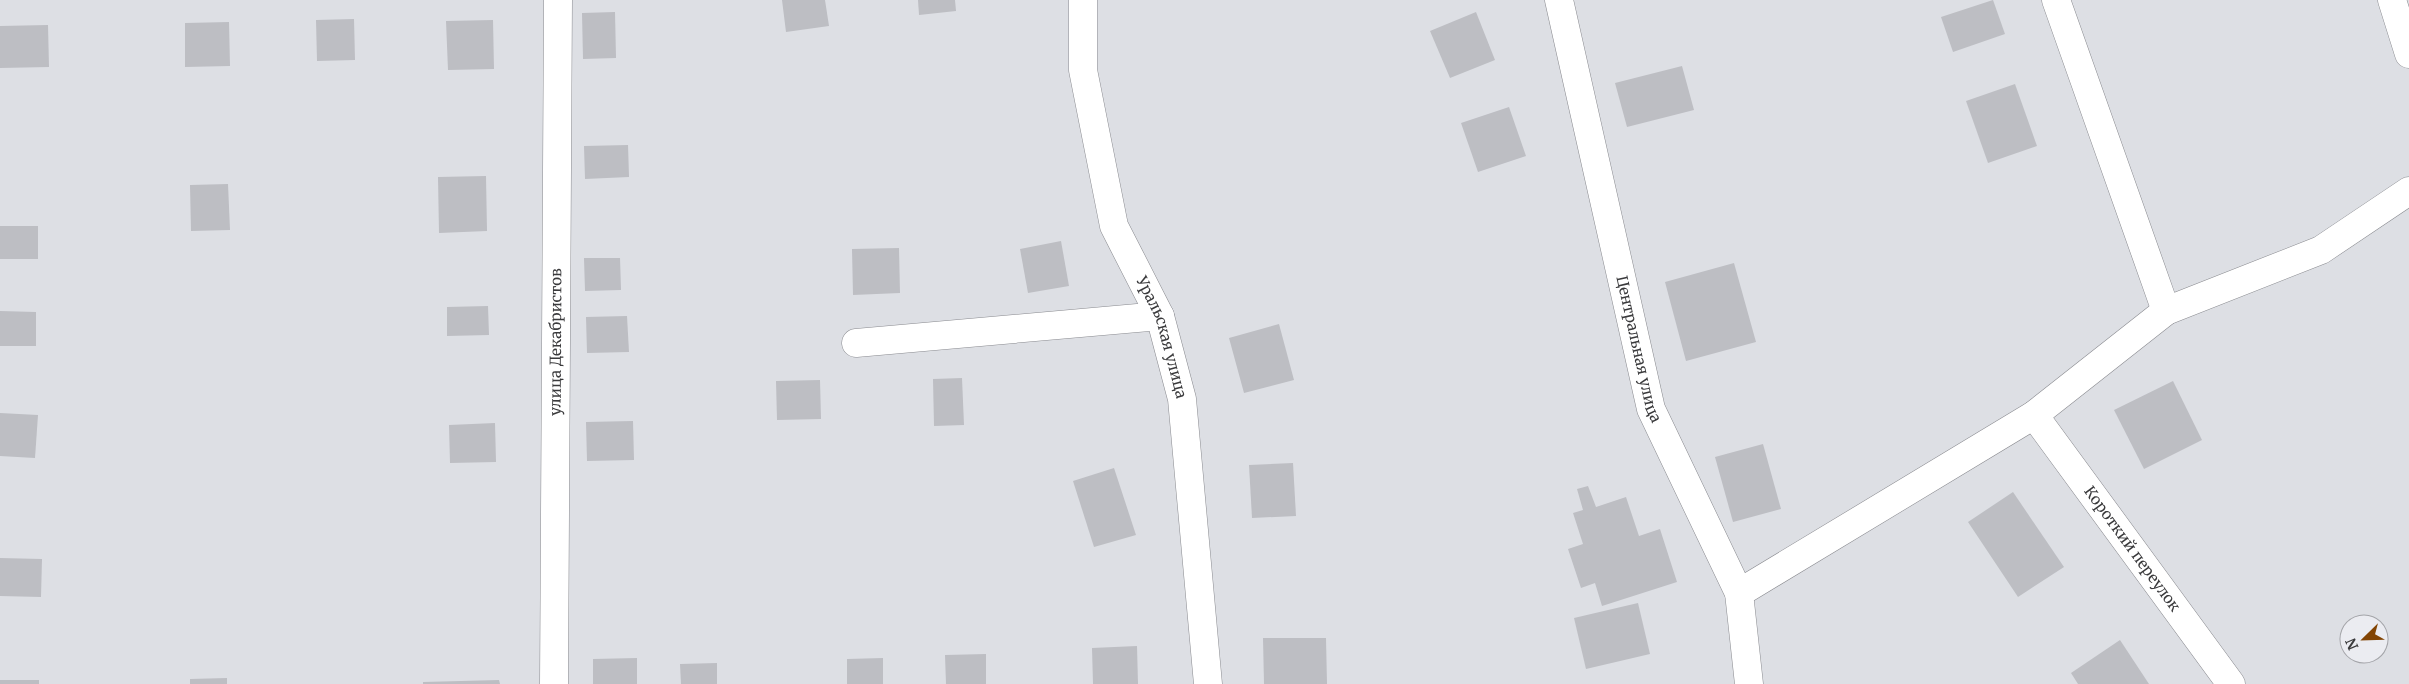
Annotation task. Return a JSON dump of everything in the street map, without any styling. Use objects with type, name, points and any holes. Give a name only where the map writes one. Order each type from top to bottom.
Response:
[{"type":"street","name":"улица Декабристов","points":[[554,684],[558,0]]},
{"type":"street","name":"Уральская улица","points":[[1083,0],[1083,70],[1114,226],[1160,316],[1182,398],[1208,684]]},
{"type":"street","name":"Центральная улица","points":[[1559,0],[1650,409],[1739,592],[1749,684]]},
{"type":"street","points":[[2056,0],[2166,311]]},
{"type":"street","points":[[2392,0],[2409,54]]},
{"type":"street","points":[[1739,592],[2034,415],[2166,311],[2321,250],[2409,191]]},
{"type":"street","points":[[856,343],[1160,316]]},
{"type":"street","name":"Короткий переулок","points":[[2034,415],[2231,684]]},
{"type":"building","points":[[782,0],[825,0],[829,26],[786,32]]},
{"type":"building","points":[[918,0],[955,0],[956,11],[919,15]]},
{"type":"building","points":[[1993,0],[2005,34],[1953,52],[1941,17]]},
{"type":"building","points":[[615,12],[616,58],[583,59],[582,13]]},
{"type":"building","points":[[1476,12],[1495,60],[1450,78],[1430,31]]},
{"type":"building","points":[[354,19],[355,60],[317,61],[316,20]]},
{"type":"building","points":[[493,20],[494,69],[448,70],[446,21]]},
{"type":"building","points":[[229,22],[230,66],[185,67],[185,23]]},
{"type":"building","points":[[48,25],[49,67],[0,68],[0,26]]},
{"type":"building","points":[[1682,66],[1694,110],[1627,127],[1615,83]]},
{"type":"building","points":[[2015,84],[2037,146],[1988,163],[1966,101]]},
{"type":"building","points":[[1509,107],[1526,156],[1478,172],[1461,123]]},
{"type":"building","points":[[628,145],[629,177],[585,179],[584,146]]},
{"type":"building","points":[[486,176],[487,231],[439,233],[438,177]]},
{"type":"building","points":[[228,184],[230,230],[191,231],[190,185]]},
{"type":"building","points":[[0,226],[38,226],[38,259],[0,259]]},
{"type":"building","points":[[1061,241],[1069,286],[1028,293],[1020,249]]},
{"type":"building","points":[[899,248],[900,293],[853,295],[852,249]]},
{"type":"building","points":[[584,258],[620,258],[621,290],[585,291]]},
{"type":"building","points":[[1734,263],[1756,342],[1686,361],[1665,282]]},
{"type":"building","points":[[488,306],[489,335],[447,336],[447,307]]},
{"type":"building","points":[[0,311],[36,312],[36,346],[0,346]]},
{"type":"building","points":[[627,316],[629,352],[587,353],[586,317]]},
{"type":"building","points":[[1279,324],[1294,380],[1244,393],[1229,338]]},
{"type":"building","points":[[962,378],[964,425],[934,426],[933,379]]},
{"type":"building","points":[[820,380],[821,419],[777,420],[776,381]]},
{"type":"building","points":[[2173,381],[2202,440],[2144,469],[2114,410]]},
{"type":"building","points":[[0,413],[38,415],[35,458],[0,456]]},
{"type":"building","points":[[633,421],[634,460],[587,461],[586,422]]},
{"type":"building","points":[[495,423],[496,462],[450,463],[449,425]]},
{"type":"building","points":[[1763,444],[1781,509],[1733,522],[1715,457]]},
{"type":"building","points":[[1293,463],[1296,516],[1252,518],[1249,465]]},
{"type":"building","points":[[1114,468],[1136,535],[1094,547],[1073,481]]},
{"type":"building","points":[[1588,486],[1596,507],[1626,497],[1639,536],[1660,529],[1677,582],[1602,606],[1595,583],[1581,588],[1568,549],[1583,544],[1573,513],[1583,510],[1577,489]]},
{"type":"building","points":[[2013,492],[2064,567],[2018,597],[1968,522]]},
{"type":"building","points":[[0,558],[42,559],[41,597],[0,596]]},
{"type":"building","points":[[1638,603],[1650,654],[1586,669],[1574,618]]},
{"type":"building","points":[[1263,638],[1326,638],[1327,684],[1264,684]]},
{"type":"building","points":[[2120,640],[2149,684],[2078,684],[2071,673]]},
{"type":"building","points":[[1137,646],[1138,684],[1093,684],[1092,648]]},
{"type":"building","points":[[986,654],[986,684],[946,684],[945,655]]},
{"type":"building","points":[[637,658],[637,684],[593,684],[593,659]]},
{"type":"building","points":[[883,658],[883,684],[847,684],[847,659]]},
{"type":"building","points":[[717,663],[717,684],[681,684],[680,664]]},
{"type":"building","points":[[227,678],[227,684],[190,684],[190,679]]},
{"type":"building","points":[[0,680],[39,680],[39,684],[0,684]]},
{"type":"building","points":[[499,680],[500,684],[423,684],[423,682]]}]
